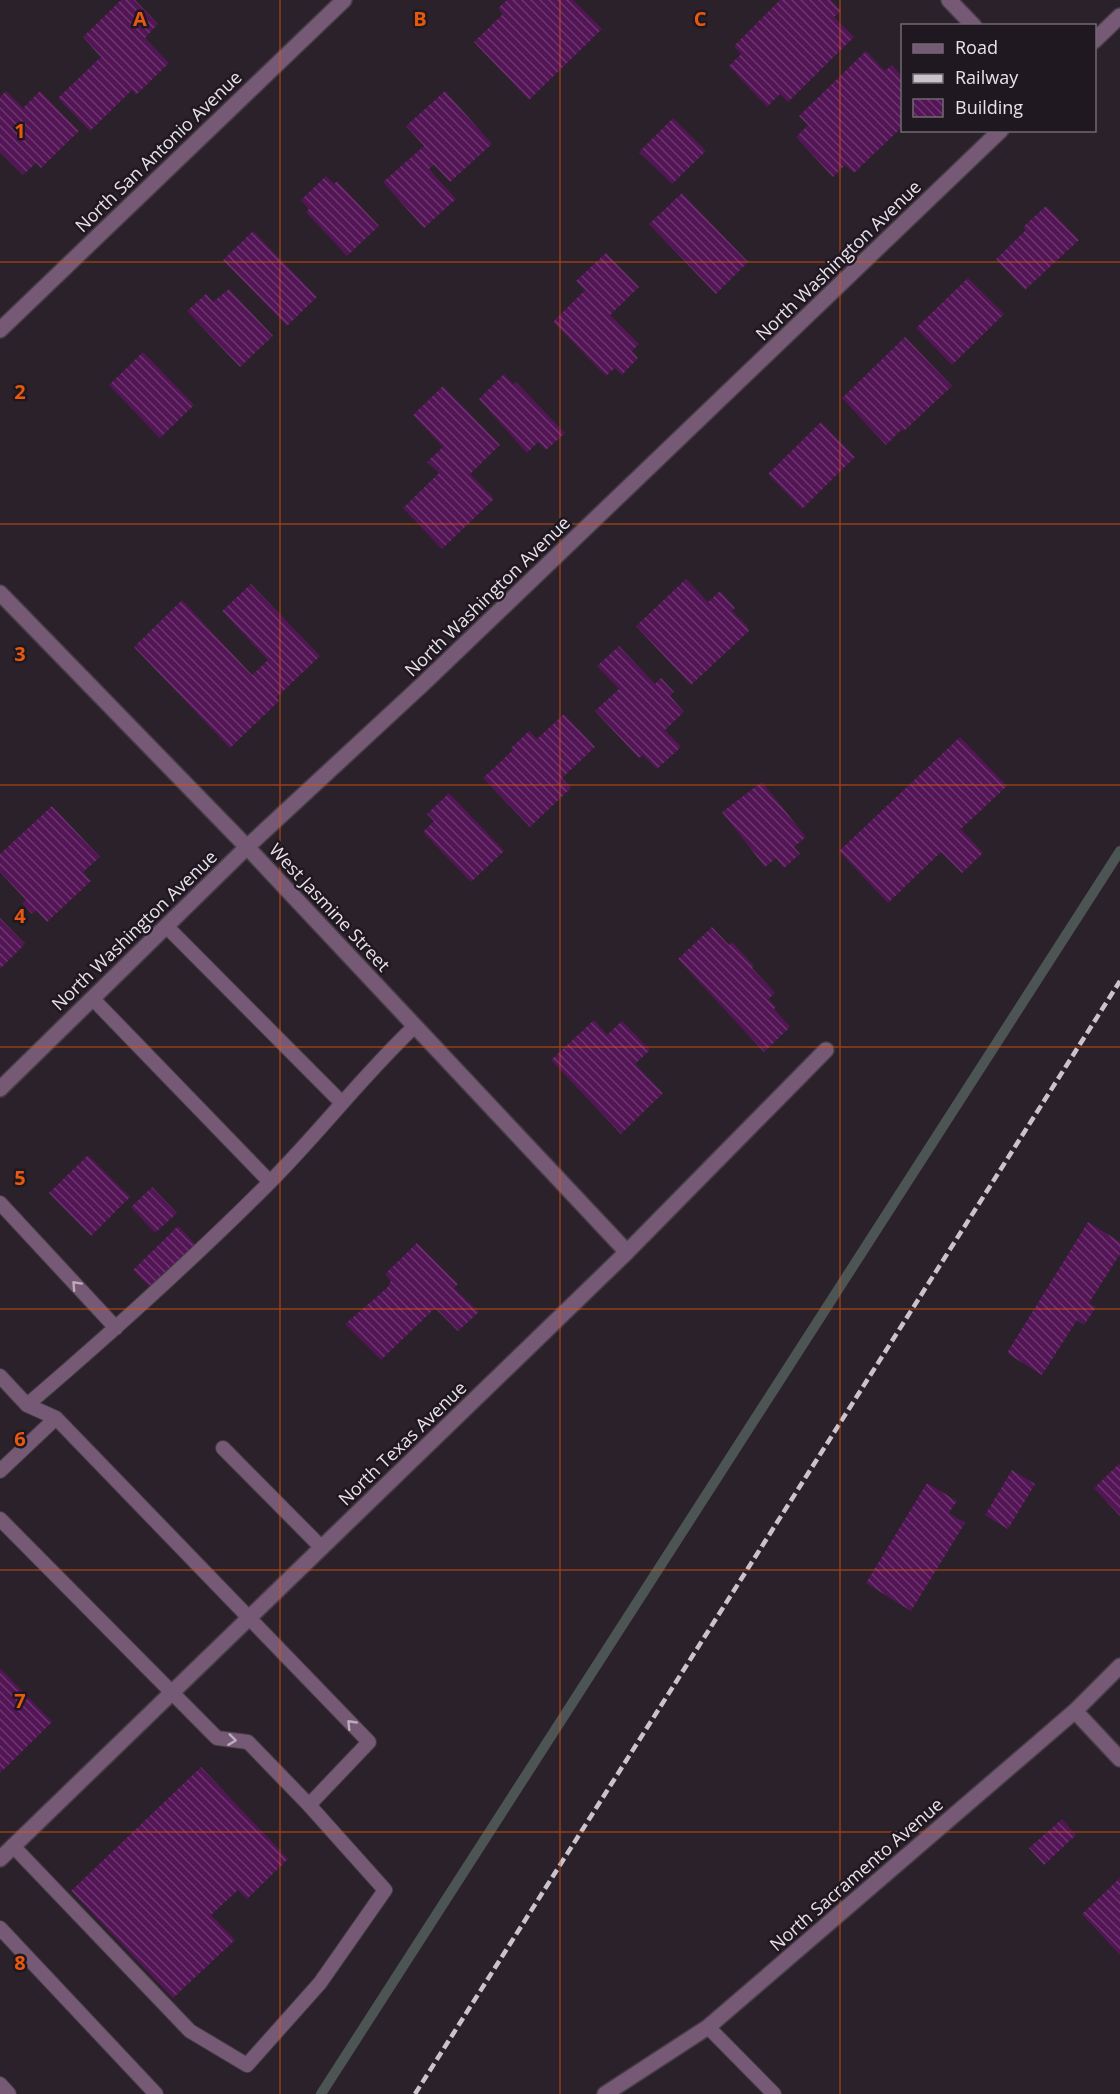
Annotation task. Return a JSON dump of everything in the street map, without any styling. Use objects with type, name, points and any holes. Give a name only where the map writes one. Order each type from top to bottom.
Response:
[{"type":"street","name":"North San Antonio Avenue","points":[[0,330],[344,0]]},
{"type":"street","points":[[949,0],[972,24]]},
{"type":"street","points":[[1096,39],[1120,16]]},
{"type":"street","name":"North Washington Avenue","points":[[0,1089],[247,847],[424,683],[999,132]]},
{"type":"street","name":"West Jasmine Street","points":[[0,593],[247,847],[627,1252]]},
{"type":"street","name":"North Texas Avenue","points":[[0,1859],[627,1252],[826,1050]]},
{"type":"street","name":"North Sacramento Avenue","points":[[605,2094],[708,2027],[1076,1711],[1120,1666]]},
{"type":"street","points":[[1076,1711],[1120,1759]]},
{"type":"lane","points":[[167,927],[342,1103]]},
{"type":"lane","points":[[93,999],[270,1182]]},
{"type":"lane","points":[[27,1405],[116,1328],[270,1182],[381,1058],[415,1026]]},
{"type":"lane","points":[[0,1203],[116,1328]]},
{"type":"lane","points":[[0,1376],[27,1405],[57,1418],[369,1742],[309,1805]]},
{"type":"lane","points":[[0,1471],[57,1418]]},
{"type":"lane","points":[[223,1448],[322,1548]]},
{"type":"lane","points":[[0,1519],[217,1738],[248,1742],[309,1805],[385,1890],[320,1983],[247,2066],[190,2031],[14,1846]]},
{"type":"lane","points":[[0,1928],[156,2094]]},
{"type":"lane","points":[[708,2027],[774,2094]]},
{"type":"lane","points":[[0,2084],[9,2094]]},
{"type":"building","points":[[121,0],[135,0],[158,24],[145,38],[169,63],[136,95],[132,90],[90,131],[58,98],[101,57],[83,37]]},
{"type":"building","points":[[507,0],[573,0],[602,29],[529,100],[474,42],[503,14],[498,8]]},
{"type":"building","points":[[780,0],[831,0],[841,11],[834,17],[854,37],[788,102],[780,94],[767,107],[729,66],[741,54],[734,46]]},
{"type":"building","points":[[866,51],[885,71],[892,65],[901,76],[901,128],[854,173],[845,165],[833,177],[796,137],[808,125],[799,116]]},
{"type":"building","points":[[6,91],[23,108],[40,91],[79,131],[41,168],[36,163],[23,175],[0,152],[0,97]]},
{"type":"building","points":[[445,91],[492,144],[450,182],[434,165],[429,169],[456,199],[424,228],[383,182],[424,146],[406,126]]},
{"type":"building","points":[[673,118],[706,151],[672,184],[639,152]]},
{"type":"building","points":[[326,176],[334,184],[337,181],[379,226],[347,256],[306,212],[309,209],[301,200]]},
{"type":"building","points":[[682,193],[748,262],[716,294],[649,224]]},
{"type":"building","points":[[1046,206],[1079,240],[1025,290],[996,259],[1026,230],[1023,227]]},
{"type":"building","points":[[253,231],[317,297],[287,326],[223,260]]},
{"type":"building","points":[[606,253],[639,287],[610,315],[639,344],[632,351],[638,358],[622,375],[615,368],[606,376],[553,322],[585,290],[576,281]]},
{"type":"building","points":[[968,278],[1004,314],[952,365],[916,328]]},
{"type":"building","points":[[229,289],[273,336],[240,367],[187,311],[206,294],[213,302]]},
{"type":"building","points":[[905,337],[952,386],[886,445],[842,398]]},
{"type":"building","points":[[143,352],[194,405],[160,438],[109,385]]},
{"type":"building","points":[[504,374],[513,384],[516,382],[565,433],[546,450],[538,442],[527,453],[479,399]]},
{"type":"building","points":[[443,386],[500,445],[470,474],[494,499],[442,549],[403,508],[439,473],[427,462],[443,447],[413,415]]},
{"type":"building","points":[[821,422],[855,457],[802,509],[768,474]]},
{"type":"building","points":[[686,579],[708,602],[720,591],[735,608],[732,611],[749,631],[691,685],[636,626]]},
{"type":"building","points":[[251,584],[320,656],[277,697],[279,701],[230,748],[134,647],[182,600],[252,675],[268,660],[222,611]]},
{"type":"building","points":[[619,646],[655,684],[661,678],[674,692],[670,696],[684,712],[665,730],[681,747],[657,769],[643,755],[639,758],[595,711],[619,689],[597,666]]},
{"type":"building","points":[[564,714],[595,747],[562,778],[571,788],[530,827],[483,778],[513,750],[511,748],[529,731],[537,739]]},
{"type":"building","points":[[960,737],[1007,786],[961,829],[983,853],[962,873],[941,852],[888,903],[839,851]]},
{"type":"building","points":[[762,782],[806,837],[794,847],[800,854],[784,868],[776,858],[765,867],[722,812]]},
{"type":"building","points":[[449,793],[504,851],[471,882],[423,832],[434,821],[427,814]]},
{"type":"building","points":[[52,806],[100,857],[83,872],[91,881],[47,922],[36,910],[32,914],[22,903],[26,900],[0,872],[0,854]]},
{"type":"building","points":[[0,918],[25,944],[0,969]]},
{"type":"building","points":[[712,927],[729,945],[732,942],[754,966],[752,968],[775,993],[768,999],[790,1027],[764,1052],[678,959]]},
{"type":"building","points":[[594,1020],[607,1035],[622,1021],[650,1050],[635,1064],[663,1093],[621,1134],[551,1060]]},
{"type":"building","points":[[88,1155],[130,1197],[91,1236],[49,1193]]},
{"type":"building","points":[[152,1187],[177,1213],[155,1233],[131,1207]]},
{"type":"building","points":[[1088,1222],[1120,1242],[1120,1254],[1089,1303],[1096,1307],[1084,1325],[1077,1320],[1042,1375],[1007,1353]]},
{"type":"building","points":[[178,1226],[196,1245],[152,1289],[133,1270]]},
{"type":"building","points":[[417,1243],[458,1284],[454,1288],[479,1312],[458,1331],[435,1308],[381,1360],[345,1324],[387,1288],[391,1281],[385,1274]]},
{"type":"building","points":[[1120,1463],[1120,1516],[1094,1488]]},
{"type":"building","points":[[1012,1470],[1035,1484],[1008,1529],[985,1515]]},
{"type":"building","points":[[927,1483],[957,1501],[949,1513],[965,1523],[911,1611],[866,1583]]},
{"type":"building","points":[[0,1668],[52,1722],[0,1773]]},
{"type":"building","points":[[201,1767],[288,1859],[247,1899],[238,1890],[211,1915],[235,1940],[173,1998],[71,1891]]},
{"type":"building","points":[[1062,1819],[1076,1835],[1044,1865],[1029,1848]]},
{"type":"building","points":[[1120,1878],[1120,1955],[1082,1914]]},
{"type":"waterway","points":[[321,2094],[1120,851]]},
{"type":"railway","points":[[415,2094],[1120,981]]}]
